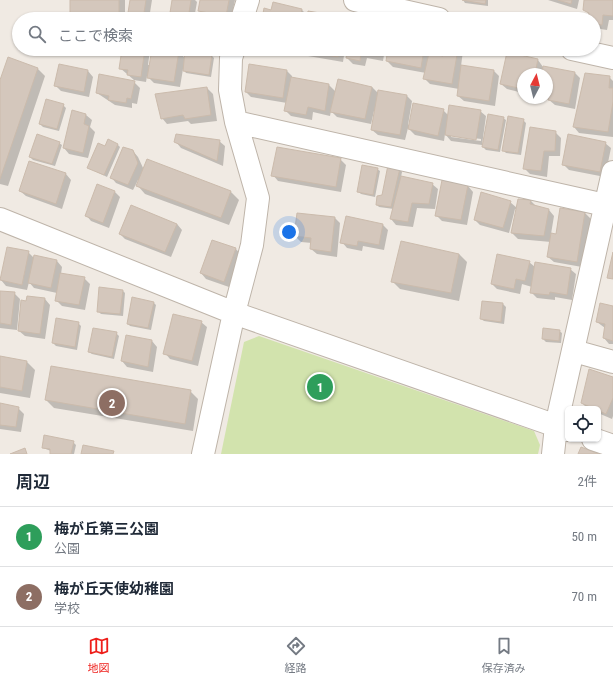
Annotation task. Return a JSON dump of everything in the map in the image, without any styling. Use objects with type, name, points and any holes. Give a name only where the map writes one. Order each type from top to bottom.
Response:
[{"type":"street","points":[[244,12],[248,0]]},
{"type":"street","points":[[355,0],[408,12]]},
{"type":"street","points":[[601,55],[613,58]]},
{"type":"street","points":[[204,454],[234,313],[252,245],[258,198],[236,122],[230,90],[232,56]]},
{"type":"street","points":[[236,122],[605,205]]},
{"type":"street","points":[[553,454],[562,428],[574,351],[607,230],[605,205],[613,172]]},
{"type":"street","points":[[0,219],[234,313],[562,428]]},
{"type":"street","points":[[574,351],[613,362]]},
{"type":"street","points":[[601,442],[613,446]]},
{"type":"green space","points":[[259,336],[534,431],[540,445],[538,454],[221,454],[244,342]]},
{"type":"building","points":[[70,0],[119,0],[119,12],[70,12]]},
{"type":"building","points":[[130,0],[146,0],[144,12],[128,12]]},
{"type":"building","points":[[172,0],[191,0],[189,12],[170,12]]},
{"type":"building","points":[[200,0],[229,0],[227,12],[198,11]]},
{"type":"building","points":[[462,0],[486,0],[485,4]]},
{"type":"building","points":[[558,0],[572,0],[571,4]]},
{"type":"building","points":[[584,0],[613,0],[613,16],[603,15],[602,25],[601,12],[587,12],[583,10]]},
{"type":"building","points":[[273,2],[302,9],[301,12],[263,12],[264,8],[271,10]]},
{"type":"building","points":[[121,56],[144,56],[141,77],[127,75],[128,70],[119,69]]},
{"type":"building","points":[[151,56],[178,56],[174,82],[147,78]]},
{"type":"building","points":[[184,56],[212,56],[209,75],[183,71]]},
{"type":"building","points":[[346,56],[361,56],[360,61],[346,58]]},
{"type":"building","points":[[387,56],[423,56],[421,68],[386,61]]},
{"type":"building","points":[[428,56],[457,56],[452,84],[423,79]]},
{"type":"building","points":[[506,56],[525,56],[538,59],[536,68],[517,68],[517,88],[500,84]]},
{"type":"building","points":[[8,57],[38,68],[0,179],[0,80]]},
{"type":"building","points":[[59,64],[88,70],[84,92],[54,86]]},
{"type":"building","points":[[249,64],[287,70],[283,98],[245,92]]},
{"type":"building","points":[[461,65],[494,70],[489,101],[457,96]]},
{"type":"building","points":[[543,66],[575,72],[569,104],[553,101],[553,68],[543,68]]},
{"type":"building","points":[[585,73],[610,76],[609,88],[613,88],[613,102],[608,132],[573,127]]},
{"type":"building","points":[[99,74],[135,81],[131,99],[127,98],[126,103],[108,100],[109,96],[96,93]]},
{"type":"building","points":[[291,77],[329,84],[325,111],[308,107],[306,115],[284,111]]},
{"type":"building","points":[[338,79],[372,87],[365,119],[330,112]]},
{"type":"building","points":[[207,87],[211,115],[185,119],[183,115],[161,119],[155,94]]},
{"type":"building","points":[[378,90],[407,95],[400,135],[371,130]]},
{"type":"building","points":[[46,99],[64,104],[57,129],[39,124]]},
{"type":"building","points":[[413,103],[444,109],[438,136],[408,129]]},
{"type":"building","points":[[449,105],[481,110],[476,140],[445,135]]},
{"type":"building","points":[[72,110],[86,114],[84,124],[89,126],[83,153],[63,148]]},
{"type":"building","points":[[488,114],[504,117],[498,150],[482,147]]},
{"type":"building","points":[[508,116],[524,119],[518,153],[502,151]]},
{"type":"building","points":[[530,127],[556,131],[555,151],[544,151],[541,171],[523,169]]},
{"type":"building","points":[[37,134],[60,142],[52,164],[29,157]]},
{"type":"building","points":[[176,134],[220,140],[217,161],[174,142]]},
{"type":"building","points":[[568,134],[606,142],[600,172],[562,165]]},
{"type":"building","points":[[108,139],[118,144],[104,175],[87,168],[98,143],[105,146]]},
{"type":"building","points":[[123,147],[133,150],[138,163],[128,185],[110,178]]},
{"type":"building","points":[[277,147],[341,158],[336,187],[271,176]]},
{"type":"building","points":[[147,159],[231,191],[221,218],[136,186]]},
{"type":"building","points":[[29,161],[66,173],[56,204],[19,191]]},
{"type":"building","points":[[362,165],[378,168],[373,195],[357,192]]},
{"type":"building","points":[[388,165],[400,168],[391,207],[376,205],[377,196],[382,195]]},
{"type":"building","points":[[401,176],[433,183],[429,204],[412,203],[408,222],[390,219]]},
{"type":"building","points":[[442,180],[468,185],[461,220],[435,216]]},
{"type":"building","points":[[97,184],[115,191],[103,223],[85,216]]},
{"type":"building","points":[[481,192],[511,201],[503,228],[474,220]]},
{"type":"building","points":[[518,199],[531,200],[530,204],[549,209],[544,236],[511,233]]},
{"type":"building","points":[[131,205],[177,224],[165,252],[119,234]]},
{"type":"building","points":[[560,208],[585,212],[577,262],[547,257],[551,233],[556,234]]},
{"type":"building","points":[[297,213],[335,217],[331,252],[310,249],[311,238],[294,236]]},
{"type":"building","points":[[346,216],[383,224],[379,245],[358,241],[357,246],[340,243]]},
{"type":"building","points":[[212,240],[236,248],[224,282],[200,273]]},
{"type":"building","points":[[401,241],[459,254],[451,293],[391,282]]},
{"type":"building","points":[[7,247],[29,251],[22,285],[0,280]]},
{"type":"building","points":[[613,252],[613,279],[607,278]]},
{"type":"building","points":[[497,254],[530,261],[525,281],[516,279],[514,289],[491,284]]},
{"type":"building","points":[[34,255],[57,260],[51,288],[28,283]]},
{"type":"building","points":[[535,262],[571,268],[567,295],[550,292],[549,295],[530,293]]},
{"type":"building","points":[[60,273],[85,277],[79,305],[55,301]]},
{"type":"building","points":[[99,287],[123,290],[120,314],[97,312]]},
{"type":"building","points":[[0,291],[15,292],[11,325],[0,323]]},
{"type":"building","points":[[27,296],[45,298],[40,334],[18,331],[21,300],[26,301]]},
{"type":"building","points":[[132,297],[154,302],[148,328],[127,324]]},
{"type":"building","points":[[482,301],[503,303],[501,322],[480,319]]},
{"type":"building","points":[[600,303],[613,306],[613,341],[603,338],[605,324],[596,322]]},
{"type":"building","points":[[173,314],[202,321],[192,361],[163,354]]},
{"type":"building","points":[[56,318],[79,322],[75,347],[52,343]]},
{"type":"building","points":[[93,328],[117,332],[112,357],[88,352]]},
{"type":"building","points":[[543,328],[560,330],[559,341],[542,339]]},
{"type":"building","points":[[126,335],[152,340],[148,367],[121,361]]},
{"type":"building","points":[[0,356],[27,361],[22,391],[0,387]]},
{"type":"building","points":[[51,366],[191,390],[185,424],[45,400]]},
{"type":"building","points":[[589,369],[613,377],[613,398],[606,414],[601,412],[601,406],[588,406],[581,403]]},
{"type":"building","points":[[0,403],[19,407],[16,427],[0,425]]},
{"type":"building","points":[[44,435],[74,441],[71,454],[50,454],[50,449],[42,448]]},
{"type":"building","points":[[83,445],[114,451],[113,454],[81,454]]},
{"type":"building","points":[[581,447],[599,454],[578,454]]},
{"type":"building","points":[[25,448],[27,454],[10,454]]},
{"type":"place","name":"梅が丘第三公園","points":[[320,387]]},
{"type":"place","name":"梅が丘天使幼稚園","points":[[112,403]]}]
